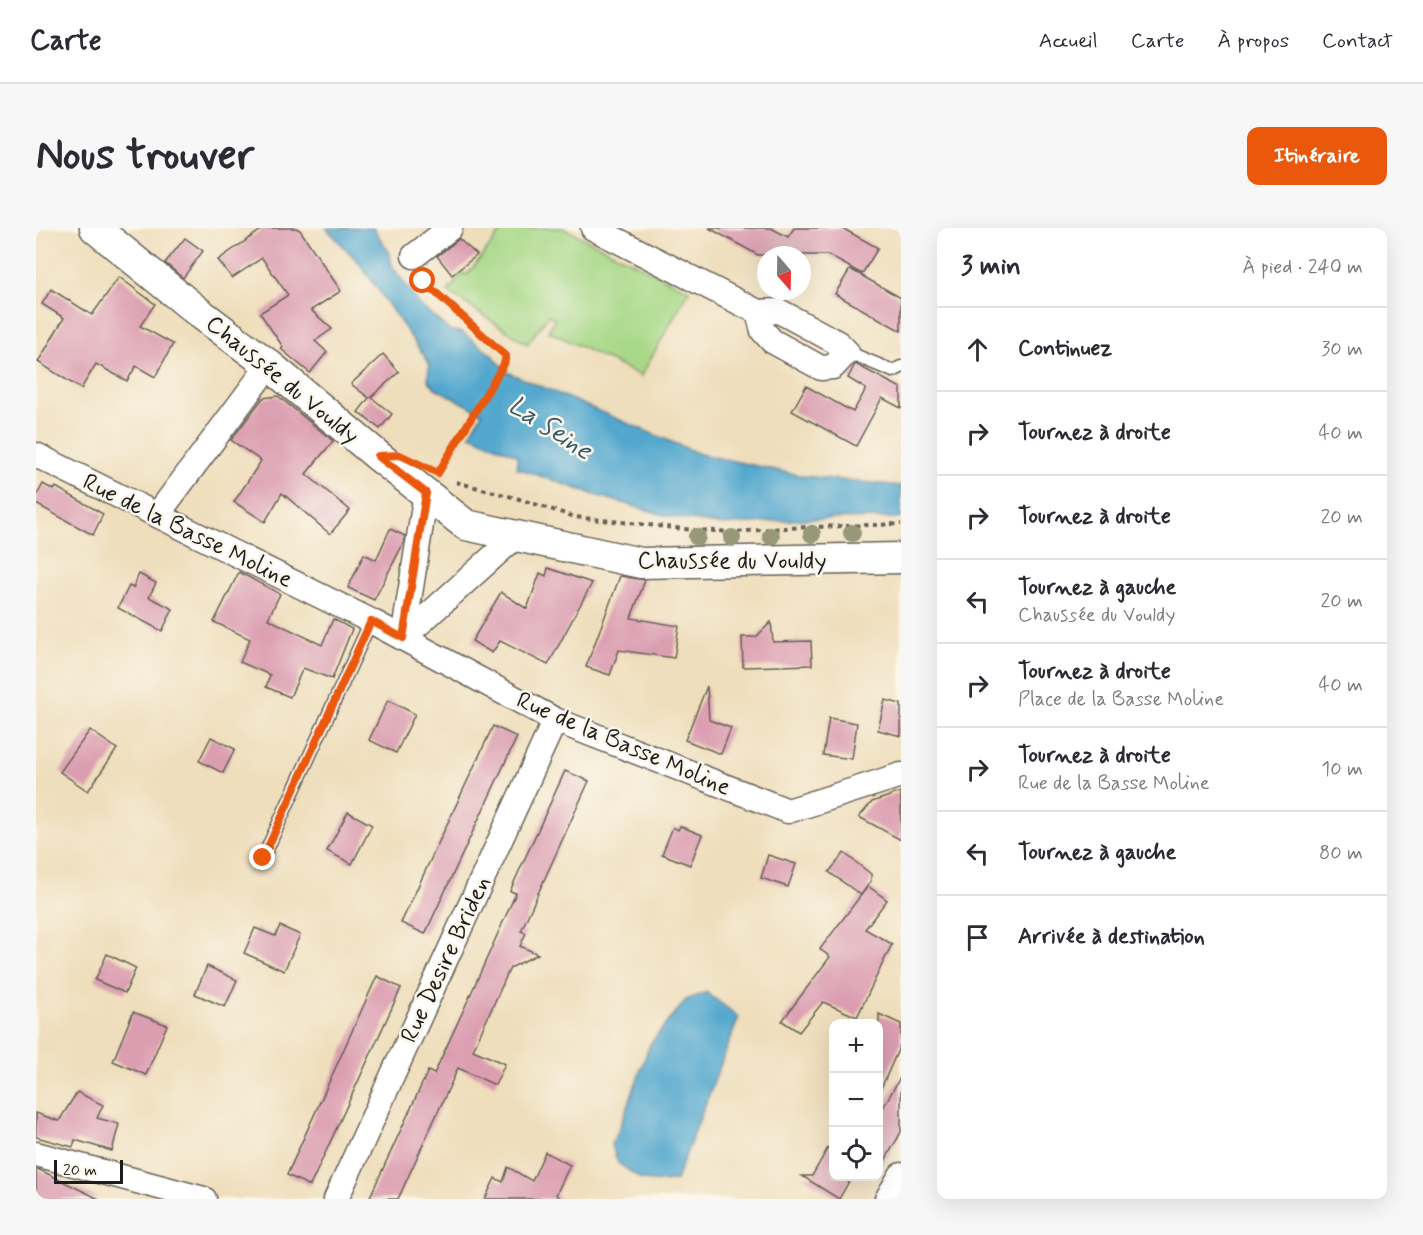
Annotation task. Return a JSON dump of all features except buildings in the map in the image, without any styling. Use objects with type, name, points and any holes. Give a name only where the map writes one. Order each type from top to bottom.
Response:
[{"type":"street","name":"Chaussée du Vouldy","points":[[95,228],[197,311],[269,365],[431,478],[466,525],[641,563],[901,558]]},
{"type":"street","points":[[414,256],[450,228]]},
{"type":"street","points":[[593,228],[758,312],[764,331],[772,341],[821,368],[833,367],[847,352]]},
{"type":"street","points":[[158,514],[269,365]]},
{"type":"street","name":"Rue de la Basse Moline","points":[[36,455],[371,621],[555,720],[788,811],[901,775]]},
{"type":"street","points":[[403,638],[431,478]]},
{"type":"street","points":[[403,638],[516,536]]},
{"type":"street","name":"Rue Desire Briden","points":[[336,1199],[555,720]]},
{"type":"street","points":[[36,1154],[204,1199]]},
{"type":"street","points":[[887,1199],[901,1174]]},
{"type":"lane","points":[[847,352],[892,371],[901,367]]},
{"type":"lane","points":[[263,858],[371,621]]},
{"type":"path","points":[[414,256],[423,281],[506,356],[504,364],[476,410],[431,478],[516,498],[575,517],[694,530],[735,532],[901,524]]},
{"type":"green space","points":[[504,228],[563,228],[689,290],[641,376],[548,331],[555,319],[549,315],[527,344],[448,292],[462,273],[467,275]]},
{"type":"water","name":"La Seine","points":[[326,228],[373,228],[390,253],[392,266],[420,305],[450,331],[462,332],[492,355],[507,372],[700,454],[804,476],[901,486],[901,518],[808,519],[724,525],[671,517],[595,495],[517,468],[517,455],[470,435],[482,413],[435,388],[428,380],[429,363],[360,264]]},
{"type":"water","points":[[706,992],[739,1017],[676,1180],[663,1182],[642,1180],[618,1163],[611,1144],[619,1130],[650,1044],[686,1000]]},
{"type":"route","points":[[263,858],[371,621],[403,638],[426,493],[378,456],[400,455],[438,473],[504,364],[506,356],[423,281]]}]
